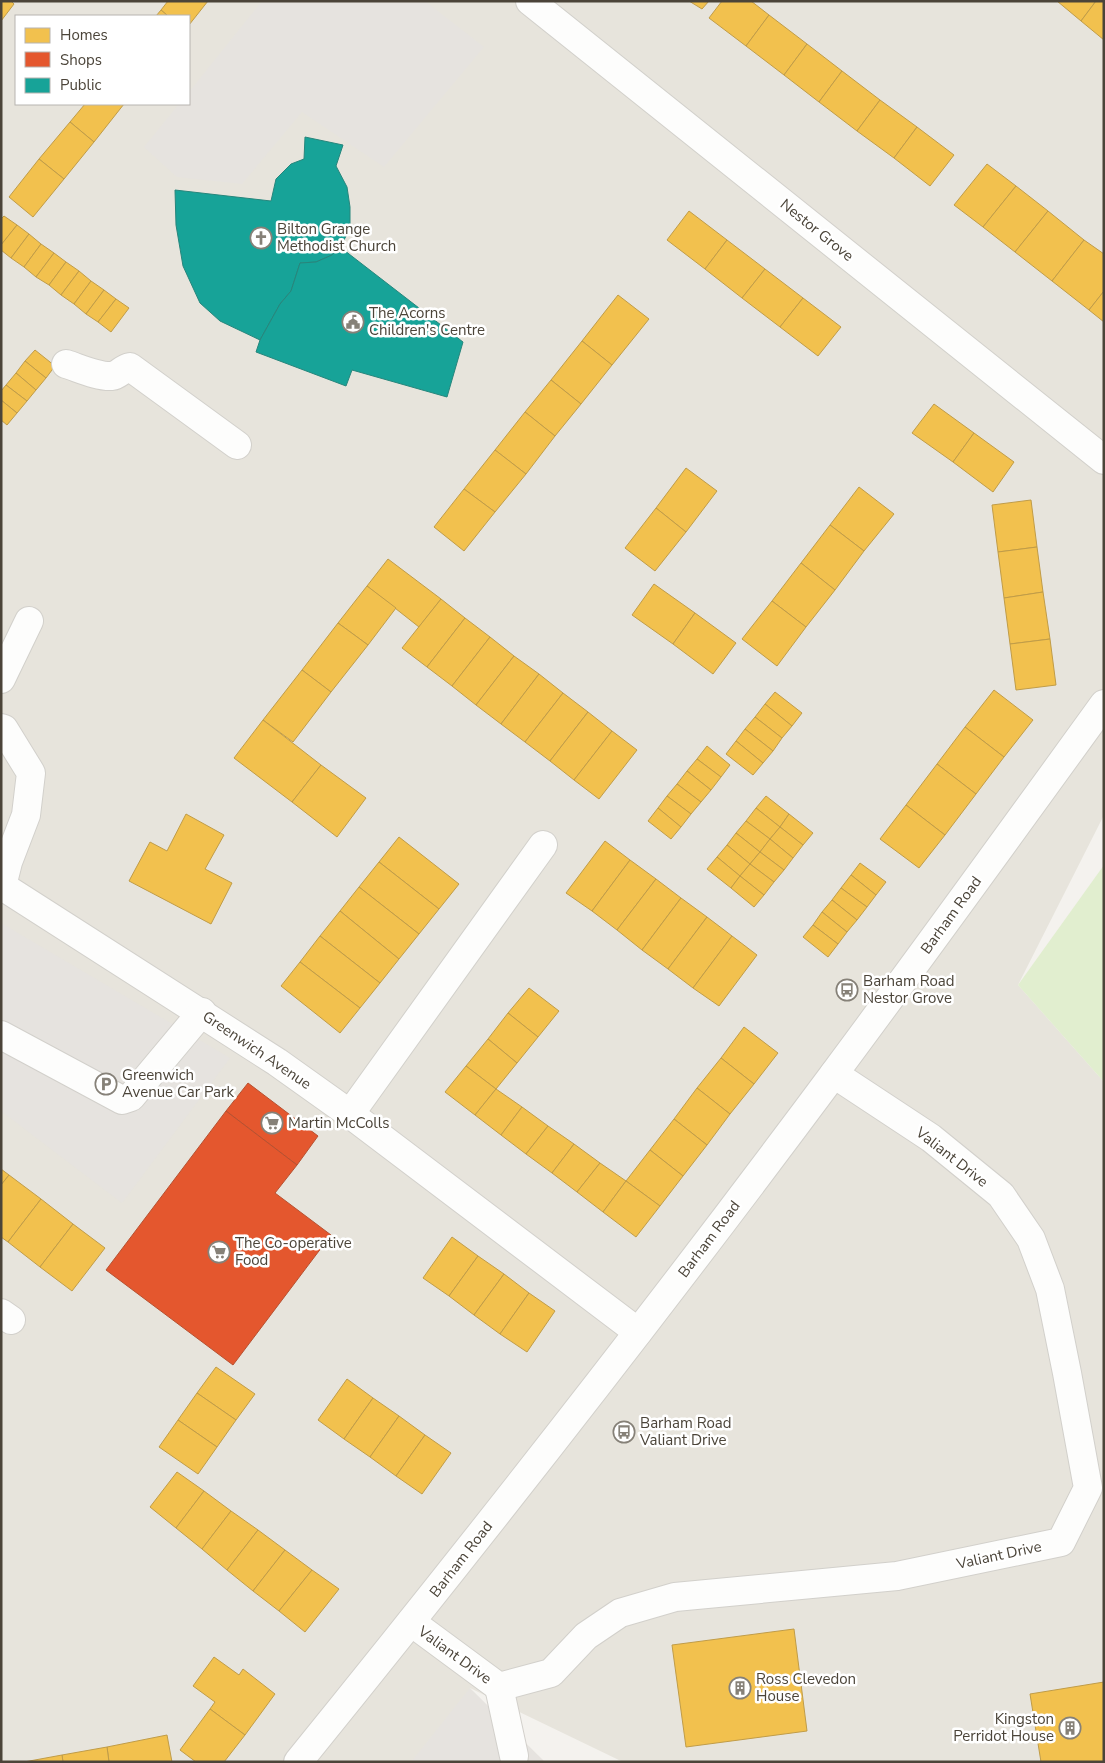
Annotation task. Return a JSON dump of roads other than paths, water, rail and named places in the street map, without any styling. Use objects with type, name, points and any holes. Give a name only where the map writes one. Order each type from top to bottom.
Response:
[{"type":"street","name":"Nestor Grove","points":[[530,1],[1104,460]]},
{"type":"street","points":[[66,364],[113,376],[130,367],[237,445]]},
{"type":"street","points":[[1,679],[29,621]]},
{"type":"street","name":"Barham Road","points":[[298,1762],[412,1622],[638,1332],[834,1074],[1104,704]]},
{"type":"street","name":"Greenwich Avenue","points":[[1,728],[4,729],[31,773],[26,815],[8,862],[2,887],[202,1012],[277,1062],[350,1114],[638,1332]]},
{"type":"street","points":[[350,1114],[544,845]]},
{"type":"street","points":[[1,1035],[122,1100],[131,1097],[202,1012]]},
{"type":"street","name":"Valiant Drive","points":[[412,1622],[499,1687],[551,1673],[586,1636],[620,1613],[675,1597],[897,1576],[1061,1542],[1088,1488],[1068,1373],[1050,1289],[1031,1239],[1001,1195],[931,1138],[834,1074]]},
{"type":"street","points":[[499,1687],[514,1756]]},
{"type":"place","name":"Bilton Grange Methodist Church","points":[[261,238]]},
{"type":"place","name":"The Acorns Children's Centre","points":[[353,322]]},
{"type":"place","name":"Barham Road Nestor Grove","points":[[847,990]]},
{"type":"place","name":"Greenwich Avenue Car Park","points":[[106,1084]]},
{"type":"place","name":"Martin McColls","points":[[272,1123]]},
{"type":"place","name":"The Co-operative Food","points":[[219,1252]]},
{"type":"place","name":"Barham Road Valiant Drive","points":[[624,1432]]},
{"type":"place","name":"Ross Clevedon House","points":[[740,1688]]},
{"type":"place","name":"Kingston Perridot House","points":[[1070,1728]]}]
